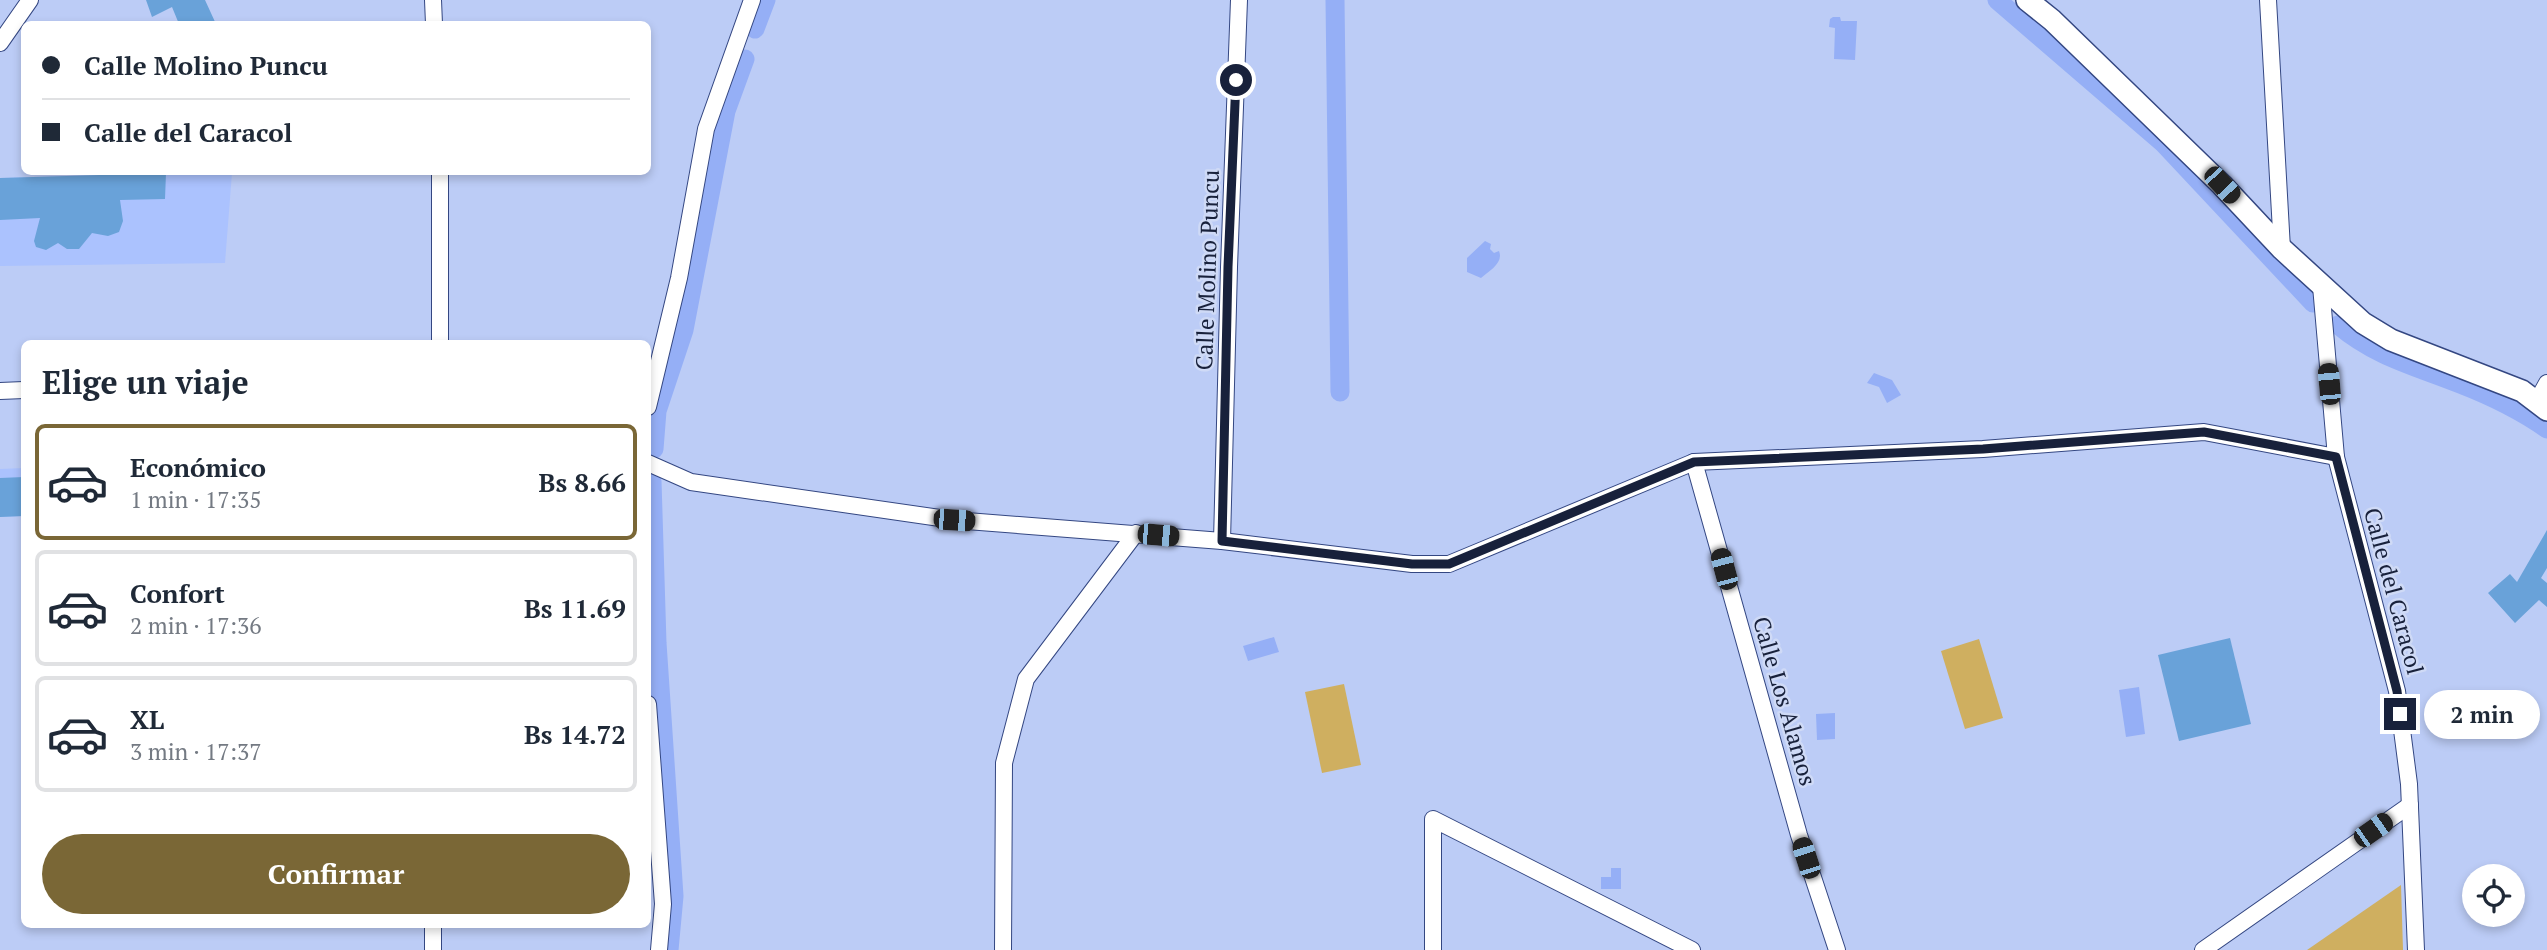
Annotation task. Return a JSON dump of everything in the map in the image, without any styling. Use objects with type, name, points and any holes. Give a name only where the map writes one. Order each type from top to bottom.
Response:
[{"type":"street","points":[[0,43],[30,0]]},
{"type":"street","points":[[433,0],[434,21]]},
{"type":"street","points":[[651,395],[679,278],[706,129],[752,0]]},
{"type":"street","name":"Calle Molino Puncu","points":[[1222,541],[1228,267],[1239,0]]},
{"type":"street","points":[[2026,0],[2052,20],[2212,175],[2282,249],[2363,323],[2391,340],[2544,398]]},
{"type":"street","points":[[2268,0],[2282,249]]},
{"type":"street","points":[[440,175],[440,340]]},
{"type":"street","name":"Calle del Caracol","points":[[2321,286],[2336,457],[2397,691],[2410,805],[2416,950]]},
{"type":"street","points":[[0,391],[21,390]]},
{"type":"street","points":[[651,464],[691,482],[954,520],[1222,541],[1412,564],[1449,564],[1694,462],[1983,449],[2204,432],[2336,457]]},
{"type":"street","name":"Calle Los Alamos","points":[[1694,462],[1799,835],[1837,950]]},
{"type":"street","points":[[1003,950],[1004,763],[1026,680],[1136,533]]},
{"type":"street","points":[[651,744],[663,904],[659,950]]},
{"type":"street","points":[[2203,950],[2410,805]]},
{"type":"street","points":[[1433,950],[1433,820],[1692,950]]},
{"type":"street","points":[[433,928],[433,950]]},
{"type":"shaded area","points":[[1833,17],[1840,17],[1841,21],[1857,21],[1855,60],[1834,59],[1835,28],[1829,27]]},
{"type":"shaded area","points":[[232,175],[225,263],[0,266],[0,178]]},
{"type":"shaded area","points":[[1485,241],[1491,244],[1490,249],[1494,253],[1499,251],[1500,255],[1495,266],[1481,278],[1467,272],[1467,258]]},
{"type":"shaded area","points":[[1874,373],[1892,380],[1901,395],[1887,403],[1879,387],[1867,383]]},
{"type":"shaded area","points":[[21,468],[21,516],[0,517],[0,469]]},
{"type":"shaded area","points":[[1274,637],[1279,652],[1248,661],[1243,646]]},
{"type":"shaded area","points":[[1979,639],[2003,718],[1965,729],[1941,651]]},
{"type":"shaded area","points":[[1344,684],[1361,765],[1322,773],[1305,692]]},
{"type":"shaded area","points":[[2139,687],[2145,734],[2126,737],[2119,690]]},
{"type":"shaded area","points":[[1835,713],[1835,739],[1817,740],[1816,714]]},
{"type":"shaded area","points":[[1611,868],[1621,868],[1621,889],[1601,889],[1601,877],[1611,877]]},
{"type":"shaded area","points":[[2401,885],[2403,950],[2307,950]]},
{"type":"building","points":[[146,0],[205,0],[215,21],[178,21],[172,7],[152,17]]},
{"type":"building","points":[[166,175],[165,199],[120,200],[123,221],[119,232],[108,236],[92,233],[79,249],[67,249],[58,243],[46,250],[36,247],[34,241],[40,218],[0,220],[0,178]]},
{"type":"building","points":[[21,477],[21,516],[0,517],[0,478]]},
{"type":"building","points":[[2547,530],[2547,568],[2541,578],[2547,583],[2547,607],[2539,600],[2515,623],[2488,593],[2510,574],[2517,582]]},
{"type":"building","points":[[2230,638],[2251,724],[2179,741],[2158,655]]},
{"type":"waterway","points":[[755,29],[766,0]]},
{"type":"waterway","points":[[1335,0],[1340,392]]},
{"type":"waterway","points":[[1997,0],[2163,143],[2313,303]]},
{"type":"waterway","points":[[654,449],[657,411],[684,330],[726,111],[745,59]]},
{"type":"waterway","points":[[2338,325],[2381,353],[2494,399],[2547,429]]},
{"type":"waterway","points":[[652,481],[657,643],[674,896],[669,950]]},
{"type":"route","points":[[1236,80],[1228,267],[1222,541],[1412,564],[1449,564],[1694,462],[1983,449],[2204,432],[2336,457],[2397,691],[2400,714]]}]
